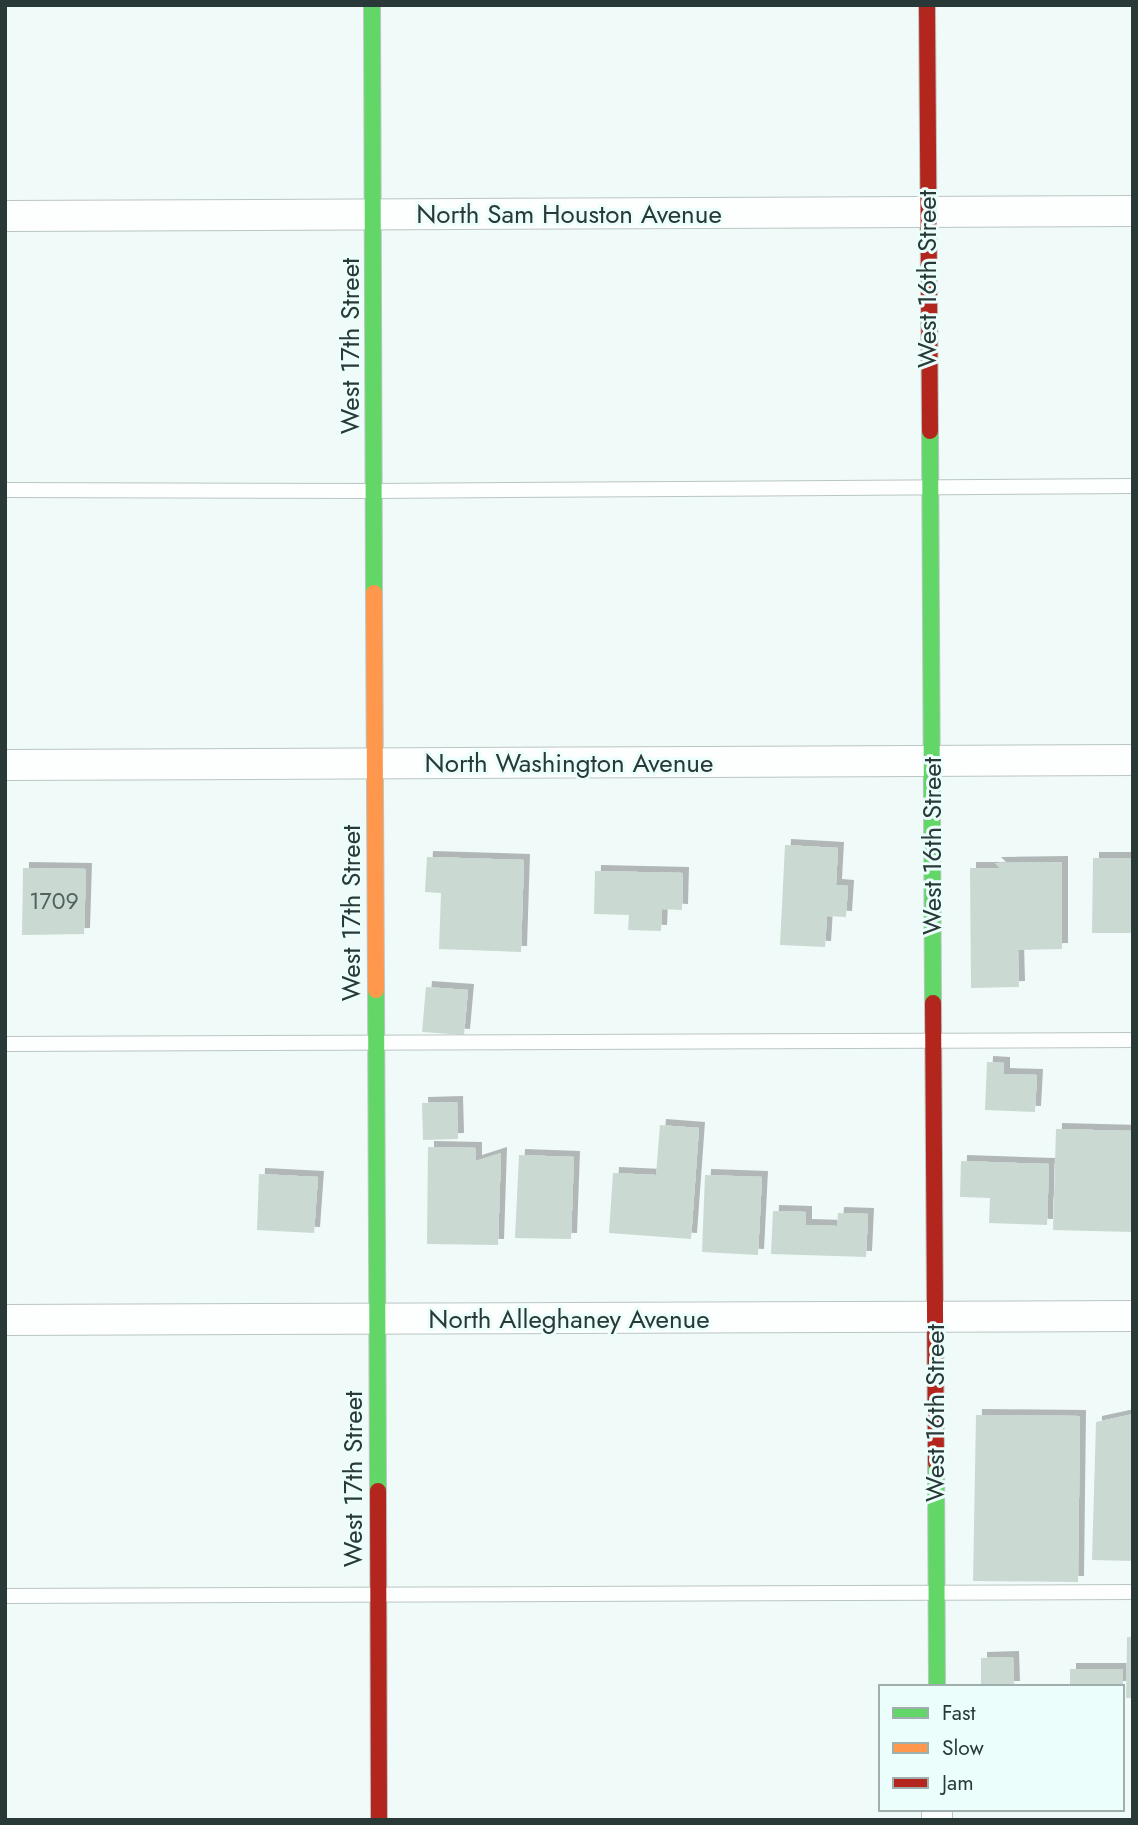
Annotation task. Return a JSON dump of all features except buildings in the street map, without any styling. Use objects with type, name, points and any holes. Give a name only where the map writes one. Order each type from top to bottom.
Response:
[{"type":"street","name":"West 17th Street","points":[[372,5],[379,1820]]},
{"type":"street","name":"West 16th Street","points":[[927,5],[926,212],[937,1685]]},
{"type":"street","name":"North Sam Houston Avenue","points":[[5,216],[1133,211]]},
{"type":"street","name":"North Washington Avenue","points":[[5,765],[1133,760]]},
{"type":"street","name":"North Alleghaney Avenue","points":[[5,1320],[1133,1316]]},
{"type":"lane","points":[[5,490],[375,491],[1133,486]]},
{"type":"lane","points":[[5,1044],[1133,1040]]},
{"type":"lane","points":[[5,1596],[1133,1592]]},
{"type":"traffic: fast","points":[[372,5],[374,593]]},
{"type":"traffic: fast","points":[[930,431],[933,1003]]},
{"type":"traffic: fast","points":[[376,990],[378,1491]]},
{"type":"traffic: fast","points":[[936,1463],[937,1685]]},
{"type":"traffic: slow","points":[[374,593],[376,990]]},
{"type":"traffic: jam","points":[[927,5],[930,431]]},
{"type":"traffic: jam","points":[[933,1003],[936,1463]]},
{"type":"traffic: jam","points":[[378,1491],[379,1820]]}]
